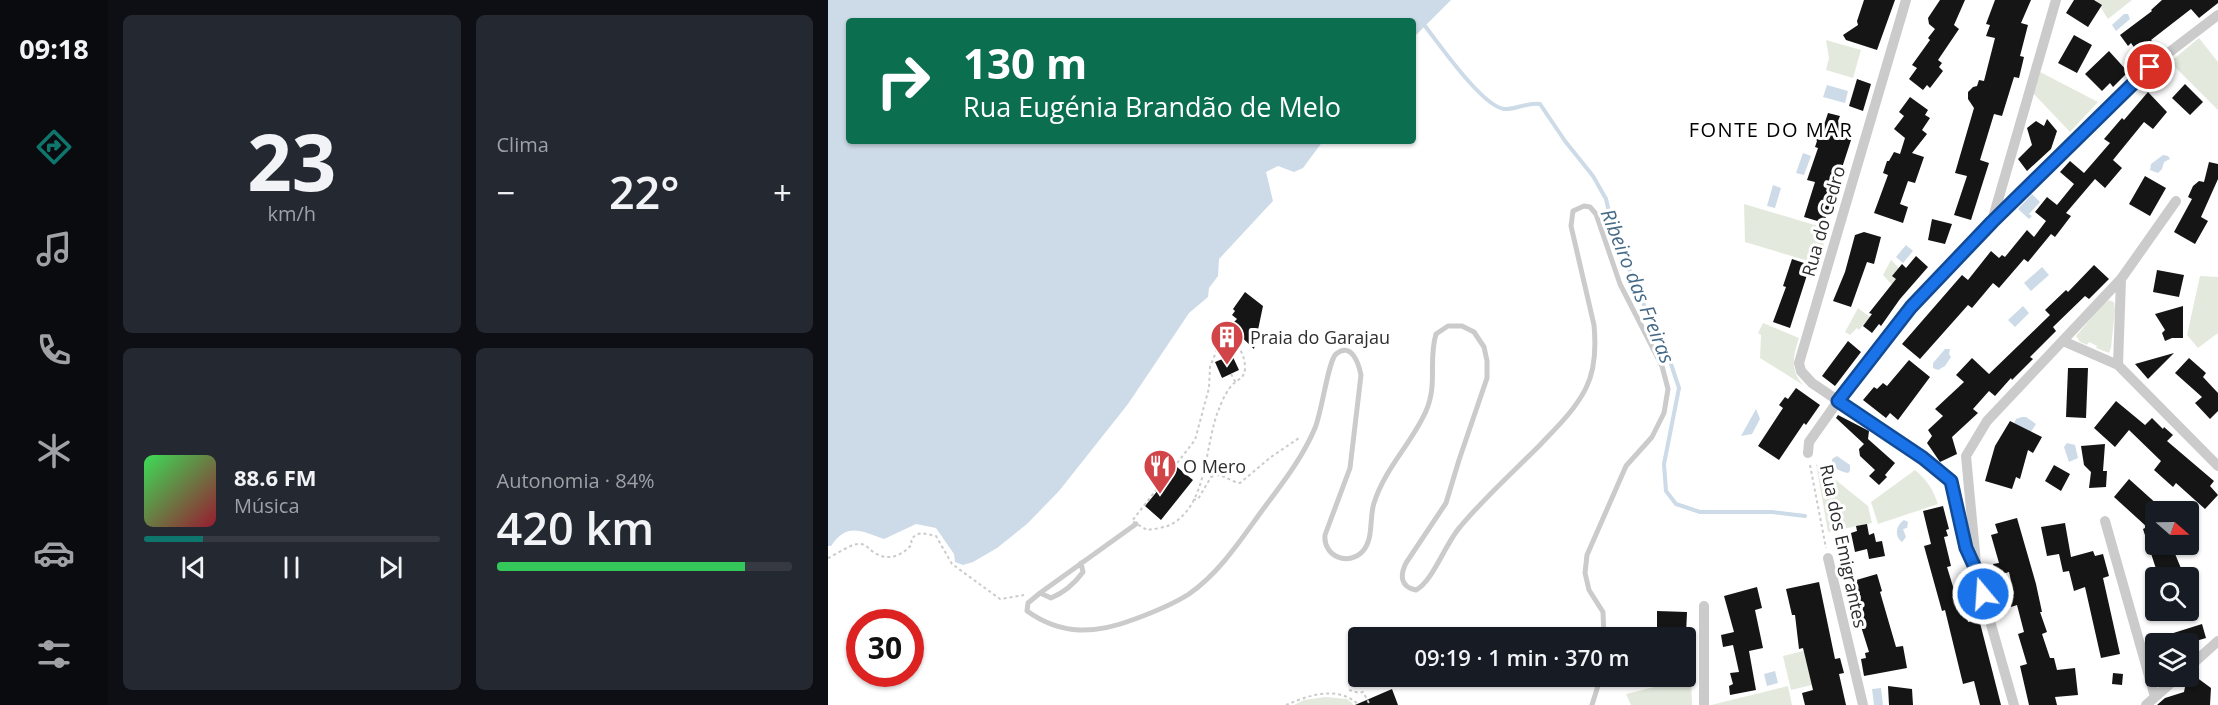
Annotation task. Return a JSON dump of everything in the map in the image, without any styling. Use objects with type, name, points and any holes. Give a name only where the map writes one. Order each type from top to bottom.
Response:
[{"type":"street","name":"Rua do Cedro","points":[[1906,0],[1799,363],[1801,371],[1812,383],[1923,458],[1951,481],[1966,548],[1977,572]]},
{"type":"street","points":[[1992,222],[2056,0]]},
{"type":"street","name":"Rua dos Emigrantes","points":[[1808,453],[1809,442],[1911,307],[1992,222],[2150,67],[2218,15]]},
{"type":"street","points":[[2014,705],[1977,572],[1966,456],[1987,421],[2121,279],[2176,201]]},
{"type":"street","points":[[2118,365],[2121,279]]},
{"type":"street","points":[[2063,341],[2118,365],[2218,466]]},
{"type":"street","points":[[2105,521],[2155,697]]},
{"type":"street","name":"Rua dos Emigrantes","points":[[1828,558],[1863,705]]},
{"type":"street","points":[[1704,606],[1704,705]]},
{"type":"street","points":[[2199,659],[2218,641]]},
{"type":"street","points":[[2146,705],[2166,687]]},
{"type":"lane","points":[[1134,523],[1030,601],[1027,611],[1042,622],[1076,631],[1125,623],[1166,607],[1190,593],[1211,576],[1237,545],[1292,470],[1316,427],[1324,402],[1330,364],[1336,354],[1344,351],[1354,354],[1358,361],[1359,387],[1350,468],[1324,542],[1331,553],[1337,557],[1353,558],[1363,551],[1369,541],[1373,505],[1383,478],[1426,411],[1431,396],[1434,368],[1432,357],[1436,334],[1448,326],[1462,326],[1474,332],[1484,347],[1487,378],[1458,460],[1446,503],[1401,574],[1404,583],[1411,589],[1416,590],[1425,585],[1441,554],[1459,528],[1567,418],[1586,388],[1595,356],[1594,325],[1571,226],[1573,211],[1584,206],[1590,207],[1596,214],[1620,284],[1662,366],[1668,389],[1664,413],[1652,437],[1626,466],[1587,555],[1585,573],[1589,590],[1603,612],[1604,627]]},
{"type":"lane","points":[[1040,593],[1051,598],[1058,595],[1083,572],[1081,563]]},
{"type":"lane","points":[[1592,705],[1598,687]]},
{"type":"path","points":[[1223,335],[1237,344],[1245,363],[1243,376],[1236,383],[1224,397],[1217,412],[1204,473],[1193,500],[1183,516],[1168,526],[1147,530],[1134,523],[1195,440],[1209,388],[1210,367],[1223,335]]},
{"type":"path","points":[[1231,374],[1236,383]]},
{"type":"path","points":[[1193,500],[1198,499],[1211,477],[1219,474],[1240,483],[1270,457],[1301,437]]},
{"type":"path","name":"Rua dos Emigrantes","points":[[1808,453],[1828,558]]},
{"type":"path","points":[[828,558],[857,544],[866,546],[883,557],[894,557],[904,554],[912,544],[911,540],[915,534],[936,536],[952,564],[1000,599],[1023,594],[1030,601]]},
{"type":"path","points":[[1349,690],[1363,692],[1370,705]]},
{"type":"path","points":[[1353,700],[1356,692]]},
{"type":"path","points":[[1286,705],[1313,694],[1340,694],[1359,705]]},
{"type":"shaded area","points":[[2096,0],[2132,0],[2108,19]]},
{"type":"shaded area","points":[[2199,38],[2218,62],[2218,110],[2170,62]]},
{"type":"shaded area","points":[[1826,40],[1861,50],[1853,78],[1826,70],[1829,58]]},
{"type":"shaded area","points":[[2040,72],[2098,102],[2070,132],[2031,91]]},
{"type":"shaded area","points":[[1744,204],[1828,229],[1818,264],[1745,242]]},
{"type":"shaded area","points":[[1891,260],[1899,268],[1898,281],[1893,286],[1883,275]]},
{"type":"shaded area","points":[[2200,276],[2218,277],[2218,333],[2198,348],[2187,335]]},
{"type":"shaded area","points":[[2109,300],[2114,302],[2115,310],[2109,353],[2096,348],[2097,346],[2089,342],[2087,345],[2080,342],[2076,336]]},
{"type":"shaded area","points":[[1858,308],[1870,317],[1859,330],[1857,328],[1850,335],[1845,332]]},
{"type":"shaded area","points":[[1763,323],[1799,338],[1795,351],[1794,368],[1803,385],[1760,358],[1761,335],[1758,333]]},
{"type":"shaded area","points":[[1816,464],[1868,506],[1872,523],[1828,532]]},
{"type":"shaded area","points":[[1915,470],[1929,485],[1938,504],[1878,524],[1871,502]]},
{"type":"shaded area","points":[[1816,648],[1805,655],[1811,680],[1824,682],[1791,690],[1783,656]]},
{"type":"shaded area","points":[[1788,686],[1792,705],[1711,705]]},
{"type":"shaded area","points":[[1654,687],[1691,687],[1692,705],[1631,705],[1626,694]]},
{"type":"shaded area","points":[[1325,697],[1347,699],[1354,705],[1294,705],[1304,700]]},
{"type":"water","points":[[828,0],[1451,0],[1416,35],[1416,18],[846,18],[846,144],[1321,144],[1303,168],[1294,172],[1278,166],[1266,172],[1273,201],[1219,259],[1218,276],[1209,288],[1208,297],[1189,313],[1128,404],[1059,491],[1027,524],[997,548],[963,565],[955,562],[954,554],[936,528],[916,524],[884,539],[861,531],[849,531],[828,546]]},
{"type":"water","points":[[2124,14],[2128,14],[2130,19],[2116,31],[2112,25]]},
{"type":"water","points":[[1827,85],[1848,91],[1845,103],[1823,97]]},
{"type":"water","points":[[1803,153],[1811,156],[1804,175],[1796,173]]},
{"type":"water","points":[[2163,155],[2170,159],[2164,162],[2162,169],[2158,173],[2150,170],[2151,164]]},
{"type":"water","points":[[1773,185],[1781,188],[1775,208],[1767,206]]},
{"type":"water","points":[[2032,194],[2040,202],[2029,214],[2032,216],[2029,219],[2018,209]]},
{"type":"water","points":[[1906,245],[1913,251],[1903,263],[1896,257]]},
{"type":"water","points":[[2042,267],[2049,275],[2031,291],[2024,283]]},
{"type":"water","points":[[2023,306],[2029,313],[2015,327],[2008,320]]},
{"type":"water","points":[[1945,349],[1950,349],[1951,357],[1945,366],[1938,370],[1933,368],[1933,363]]},
{"type":"water","points":[[1756,409],[1760,419],[1752,434],[1741,436]]},
{"type":"water","points":[[2022,417],[2036,424],[2027,438],[2014,423],[2016,419]]},
{"type":"water","points":[[2067,443],[2075,445],[2078,458],[2069,462],[2064,447]]},
{"type":"water","points":[[1837,456],[1850,465],[1848,473],[1833,465],[1832,459]]},
{"type":"water","points":[[1904,520],[1908,522],[1907,528],[1903,529],[1906,537],[1902,542],[1899,540],[1897,531]]},
{"type":"water","points":[[1775,671],[1778,683],[1767,686],[1764,674]]},
{"type":"water","points":[[1881,688],[1883,705],[1874,705],[1872,689]]},
{"type":"building","points":[[1864,0],[1895,0],[1877,50],[1846,40],[1843,35],[1858,25],[1857,21]]},
{"type":"building","points":[[1940,0],[1965,0],[1954,25],[1959,29],[1938,60],[1942,63],[1939,67],[1943,71],[1930,88],[1927,85],[1923,90],[1909,79],[1917,68],[1912,65],[1935,29],[1929,24],[1928,18]]},
{"type":"building","points":[[1995,0],[2031,0],[2021,23],[2028,25],[2020,56],[2024,57],[2019,78],[2014,77],[2002,116],[1994,114],[1980,160],[1989,163],[1971,220],[1954,215],[1967,176],[1955,173],[1974,108],[1968,99],[1968,92],[1977,86],[1979,80],[1984,81],[1995,38],[1986,36],[1990,25],[1986,24]]},
{"type":"building","points":[[2074,0],[2094,0],[2102,5],[2088,27],[2066,13]]},
{"type":"building","points":[[2162,0],[2218,0],[2218,3],[2199,18],[2191,9],[2151,40],[2155,45],[2140,56],[2131,43],[2128,46],[2120,35],[2152,11]]},
{"type":"building","points":[[2074,35],[2092,45],[2077,73],[2058,63]]},
{"type":"building","points":[[2109,51],[2128,72],[2113,87],[2110,83],[2102,91],[2085,74]]},
{"type":"building","points":[[1857,79],[1871,84],[1863,111],[1849,106]]},
{"type":"building","points":[[2185,84],[2203,102],[2190,115],[2172,98]]},
{"type":"building","points":[[2148,92],[2167,112],[2153,129],[2144,122],[2113,160],[2122,168],[2105,188],[2095,179],[2066,213],[2071,216],[2055,237],[2051,234],[2028,262],[2024,259],[1999,288],[1993,283],[1972,308],[1968,305],[1920,359],[1902,344],[1962,275],[1968,280],[1991,251],[1999,258],[2002,255],[2005,257],[2027,230],[2034,237],[2046,221],[2035,212],[2047,197],[2057,205],[2074,184],[2060,172],[2070,161],[2084,173],[2110,143],[2104,139]]},
{"type":"building","points":[[1910,97],[1928,110],[1925,115],[1930,118],[1922,130],[1927,134],[1912,153],[1924,157],[1915,183],[1908,181],[1900,204],[1908,207],[1903,223],[1874,213],[1888,175],[1883,173],[1887,161],[1894,152],[1900,154],[1905,138],[1894,129],[1904,116],[1899,112]]},
{"type":"building","points":[[1828,113],[1840,116],[1838,121],[1842,131],[1853,134],[1824,223],[1804,217],[1815,182],[1807,180],[1818,148],[1815,147],[1817,141],[1813,134],[1816,126],[1825,122]]},
{"type":"building","points":[[2047,119],[2057,131],[2051,149],[2027,171],[2018,159],[2032,145],[2027,128],[2036,121],[2044,126]]},
{"type":"building","points":[[2209,162],[2218,164],[2218,179],[2201,217],[2208,221],[2195,244],[2174,232],[2192,199],[2188,197],[2193,186],[2199,181],[2204,182]]},
{"type":"building","points":[[2145,176],[2166,188],[2150,216],[2129,204]]},
{"type":"building","points":[[1932,219],[1952,224],[1945,244],[1928,240]]},
{"type":"building","points":[[1864,232],[1881,237],[1874,264],[1867,262],[1851,307],[1833,301],[1845,272],[1855,235]]},
{"type":"building","points":[[1916,256],[1928,267],[1900,299],[1881,326],[1879,324],[1872,333],[1863,326],[1872,314],[1869,313],[1896,279],[1892,276],[1902,264],[1906,268]]},
{"type":"building","points":[[1792,259],[1813,266],[1810,275],[1807,275],[1790,328],[1773,322],[1786,287],[1783,286]]},
{"type":"building","points":[[2094,265],[2109,279],[2089,299],[2085,296],[2053,327],[2056,331],[2030,357],[2033,359],[1995,396],[1989,391],[1973,409],[1978,413],[1952,437],[1957,454],[1940,462],[1927,443],[1932,436],[1928,430],[1943,416],[1935,409],[1964,382],[1956,375],[1972,358],[1989,374],[2050,315],[2045,310],[2066,290],[2068,292]]},
{"type":"building","points":[[2157,270],[2184,275],[2179,297],[2153,292]]},
{"type":"building","points":[[1245,292],[1263,306],[1254,349],[1230,326],[1237,319],[1232,315],[1235,311],[1233,309]]},
{"type":"building","points":[[2183,306],[2183,338],[2172,338],[2165,341],[2162,333],[2165,330],[2155,314]]},
{"type":"building","points":[[1848,341],[1861,352],[1835,386],[1822,376]]},
{"type":"building","points":[[2174,353],[2148,379],[2135,364]]},
{"type":"building","name":"Praia do Garajau","points":[[1232,355],[1239,370],[1222,378],[1215,362]]},
{"type":"building","points":[[2189,358],[2206,373],[2203,377],[2218,393],[2218,411],[2210,419],[2195,403],[2202,397],[2175,373]]},
{"type":"building","points":[[1909,360],[1930,377],[1898,420],[1890,413],[1886,418],[1863,400],[1874,387],[1877,389],[1883,383],[1887,386]]},
{"type":"building","points":[[2068,368],[2088,368],[2086,418],[2066,417]]},
{"type":"building","points":[[1796,388],[1820,405],[1806,425],[1804,423],[1779,460],[1758,446],[1783,408],[1779,405],[1785,397],[1788,399]]},
{"type":"building","points":[[2116,401],[2145,425],[2152,418],[2173,435],[2167,441],[2214,481],[2210,486],[2218,495],[2205,509],[2199,501],[2196,501],[2176,483],[2173,487],[2154,470],[2161,461],[2129,430],[2115,447],[2094,428]]},
{"type":"building","points":[[1838,415],[1869,431],[1868,439],[1895,463],[1879,485],[1869,476],[1875,470],[1860,456],[1859,449],[1864,444],[1836,418]]},
{"type":"building","points":[[2010,421],[2042,437],[2033,453],[2028,450],[2020,479],[2016,477],[2012,489],[1985,481],[1995,446]]},
{"type":"building","points":[[2105,444],[2103,471],[2107,471],[2106,487],[2089,488],[2091,472],[2084,465],[2081,446]]},
{"type":"building","points":[[2054,465],[2070,474],[2061,491],[2045,481]]},
{"type":"building","points":[[1177,467],[1193,480],[1161,520],[1145,506]]},
{"type":"building","points":[[2129,479],[2153,501],[2145,501],[2145,525],[2114,497]]},
{"type":"building","points":[[1943,506],[1949,529],[1946,530],[1948,536],[1944,537],[1951,566],[1947,567],[1962,616],[1967,615],[1968,622],[1979,619],[2001,705],[1980,705],[1974,681],[1963,684],[1945,610],[1942,611],[1924,546],[1931,544],[1923,511]]},
{"type":"building","points":[[2017,518],[2036,584],[2042,612],[2040,612],[2047,632],[2042,634],[2050,658],[2054,658],[2057,670],[2075,668],[2078,695],[2055,697],[2057,705],[2029,705],[2020,666],[2027,664],[2018,634],[2024,632],[2017,605],[2011,607],[2007,595],[2014,594],[2009,572],[1996,576],[1993,564],[1999,563],[1991,535],[1998,533],[1995,524]]},
{"type":"building","points":[[2065,523],[2071,557],[2093,551],[2095,556],[2103,554],[2109,576],[2103,578],[2120,654],[2101,658],[2085,587],[2074,591],[2069,571],[2063,572],[2059,554],[2047,556],[2041,527]]},
{"type":"building","points":[[1867,524],[1869,535],[1874,533],[1876,542],[1882,541],[1885,556],[1869,559],[1867,549],[1855,552],[1851,533],[1857,531],[1856,526]]},
{"type":"building","points":[[2151,555],[2176,555],[2180,567],[2155,567]]},
{"type":"building","points":[[1877,574],[1896,647],[1903,646],[1907,668],[1864,676],[1861,659],[1866,658],[1865,653],[1869,652],[1858,617],[1862,615],[1853,581]]},
{"type":"building","points":[[1819,582],[1835,659],[1840,658],[1844,673],[1839,674],[1846,705],[1805,705],[1802,693],[1813,690],[1803,648],[1799,649],[1795,615],[1792,615],[1786,589]]},
{"type":"building","points":[[1757,587],[1762,608],[1755,610],[1763,648],[1749,651],[1756,690],[1730,695],[1729,686],[1733,684],[1730,673],[1739,672],[1733,645],[1723,647],[1721,635],[1734,632],[1724,596]]},
{"type":"building","points":[[1657,611],[1687,612],[1686,627],[1657,627]]},
{"type":"building","points":[[2202,624],[2206,638],[2199,640],[2199,633],[2173,633]]},
{"type":"building","points":[[2113,673],[2123,674],[2122,685],[2112,684]]},
{"type":"building","points":[[2199,679],[2211,688],[2210,705],[2157,705],[2165,698],[2184,692],[2185,687],[2199,687]]},
{"type":"building","points":[[1888,686],[1912,689],[1913,705],[1889,705]]},
{"type":"building","points":[[1392,689],[1398,705],[1355,705]]},
{"type":"waterway","name":"Ribeiro das Freiras","points":[[1425,26],[1473,86],[1495,105],[1508,109],[1540,104],[1565,141],[1593,176],[1606,199],[1614,233],[1652,324],[1668,355],[1679,388],[1664,464],[1666,491],[1676,504],[1700,512],[1772,512],[1805,516]]},
{"type":"place","name":"Praia do Garajau","points":[[1227,366]]},
{"type":"place","name":"O Mero","points":[[1160,495]]},
{"type":"district","name":"FONTE DO MAR","points":[[1771,129]]},
{"type":"route","points":[[1983,594],[1977,572],[1966,548],[1951,481],[1923,458],[1838,401],[1911,307],[1992,222],[2150,67]]}]
